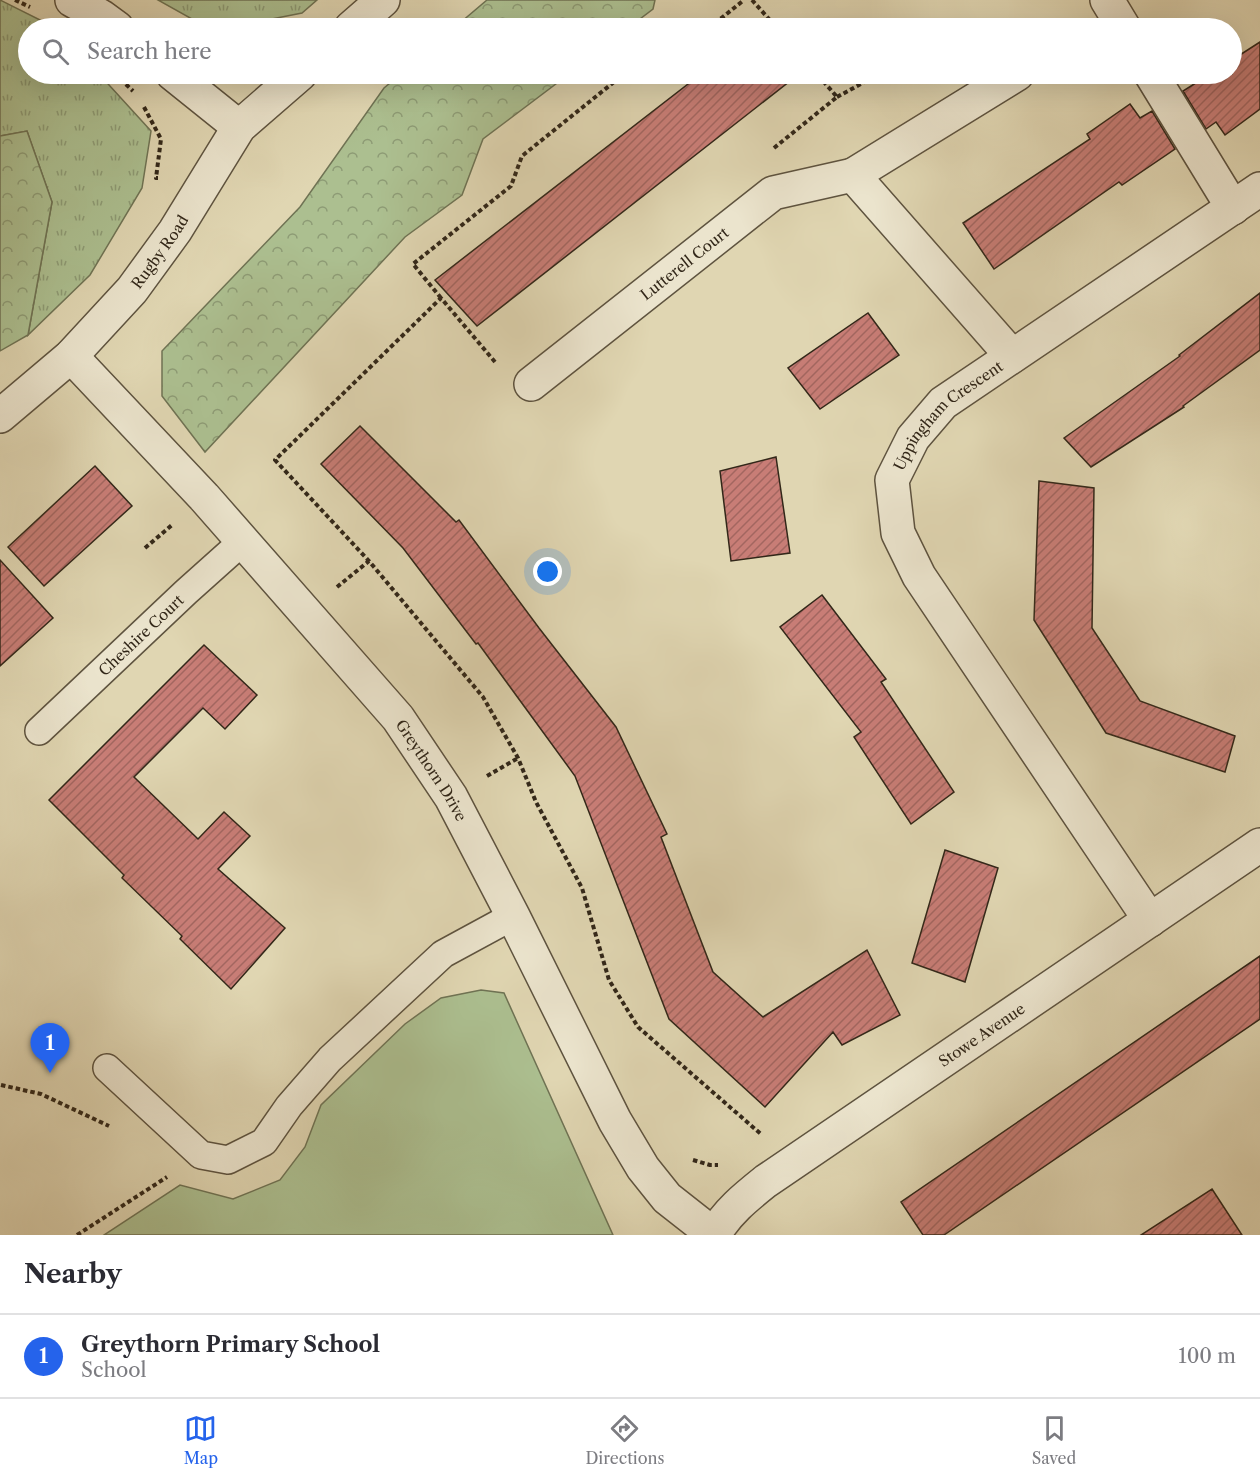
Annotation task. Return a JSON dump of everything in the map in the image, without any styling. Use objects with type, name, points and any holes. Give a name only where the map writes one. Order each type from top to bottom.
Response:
[{"type":"street","points":[[72,0],[104,18]]},
{"type":"street","points":[[362,18],[383,0]]},
{"type":"street","points":[[1107,0],[1118,18]]},
{"type":"street","points":[[185,84],[239,127]]},
{"type":"street","name":"Rugby Road","points":[[0,416],[71,356],[132,290],[175,231],[239,127],[288,84]]},
{"type":"street","name":"Lutterell Court","points":[[531,384],[772,193],[853,175],[1001,84]]},
{"type":"street","points":[[1157,84],[1233,208]]},
{"type":"street","points":[[853,175],[1012,356]]},
{"type":"street","name":"Uppingham Crescent","points":[[1150,920],[919,576],[898,533],[892,480],[913,438],[943,403],[1260,189]]},
{"type":"street","name":"Greythorn Drive","points":[[71,356],[204,497],[398,718],[451,797],[615,1121],[643,1168],[667,1198],[714,1235]]},
{"type":"street","name":"Stowe Avenue","points":[[714,1235],[732,1209],[766,1181],[1260,844]]},
{"type":"lane","name":"Cheshire Court","points":[[39,731],[243,541]]},
{"type":"lane","points":[[107,1068],[201,1155],[228,1160],[264,1142],[289,1106],[330,1059],[443,954],[513,916]]},
{"type":"path","points":[[722,18],[744,0]]},
{"type":"path","points":[[752,0],[768,18]]},
{"type":"path","points":[[126,84],[137,94]]},
{"type":"path","points":[[531,384],[501,370],[413,264],[511,186],[522,156],[612,84]]},
{"type":"path","points":[[837,97],[861,84]]},
{"type":"path","points":[[142,103],[161,139],[156,178],[197,196]]},
{"type":"path","points":[[441,298],[275,460],[369,561],[483,697],[518,758],[536,802],[582,888],[609,981],[638,1027],[769,1142],[787,1167]]},
{"type":"path","points":[[1,1085],[41,1094],[113,1128]]},
{"type":"path","points":[[77,1235],[201,1155]]},
{"type":"path","points":[[159,1170],[165,1178]]},
{"type":"green space","points":[[0,0],[36,18],[18,18],[18,84],[108,84],[151,131],[142,188],[90,275],[28,335],[52,202],[27,131],[0,136]]},
{"type":"green space","points":[[158,0],[317,0],[302,13],[277,18],[190,18]]},
{"type":"green space","points":[[487,0],[655,0],[653,9],[641,18],[466,18]]},
{"type":"green space","points":[[389,84],[556,84],[483,139],[462,195],[405,237],[205,452],[162,396],[162,351],[300,207]]},
{"type":"green space","points":[[27,131],[52,202],[28,335],[0,351],[0,136]]},
{"type":"green space","points":[[481,990],[504,993],[613,1235],[104,1235],[180,1185],[233,1199],[280,1180],[305,1147],[321,1105],[405,1024],[441,998]]},
{"type":"building","points":[[1260,42],[1260,109],[1225,135],[1216,122],[1206,129],[1183,91],[1194,84],[1242,84],[1242,54]]},
{"type":"building","points":[[688,84],[786,84],[477,326],[435,280]]},
{"type":"building","points":[[1130,104],[1140,118],[1152,111],[1175,149],[1122,185],[1119,182],[994,269],[963,223],[1090,139],[1087,134]]},
{"type":"building","points":[[1260,293],[1260,350],[1184,407],[1091,467],[1064,438],[1180,356]]},
{"type":"building","points":[[868,313],[899,355],[820,409],[788,368]]},
{"type":"building","points":[[360,426],[456,522],[459,520],[616,727],[667,834],[661,837],[713,972],[763,1017],[867,950],[900,1015],[842,1045],[833,1032],[765,1107],[669,1019],[575,776],[478,643],[476,644],[403,548],[321,464]]},
{"type":"building","points":[[776,457],[790,553],[731,561],[720,471]]},
{"type":"building","points":[[95,466],[132,506],[44,586],[8,547]]},
{"type":"building","points":[[1039,481],[1094,488],[1092,628],[1140,701],[1235,736],[1225,772],[1106,733],[1034,620]]},
{"type":"building","points":[[0,560],[53,618],[0,666]]},
{"type":"building","points":[[822,595],[886,679],[881,682],[954,792],[911,824],[854,737],[861,732],[780,627]]},
{"type":"building","points":[[204,645],[257,695],[225,729],[203,708],[134,777],[198,839],[224,812],[250,836],[218,869],[285,928],[231,989],[180,939],[182,936],[122,878],[124,875],[49,800]]},
{"type":"building","points":[[945,850],[998,868],[965,982],[912,963]]},
{"type":"building","points":[[1260,956],[1260,1019],[944,1235],[923,1235],[901,1202]]},
{"type":"building","points":[[1212,1189],[1242,1235],[1141,1235]]},
{"type":"place","name":"Greythorn Primary School","points":[[50,1073]]}]
